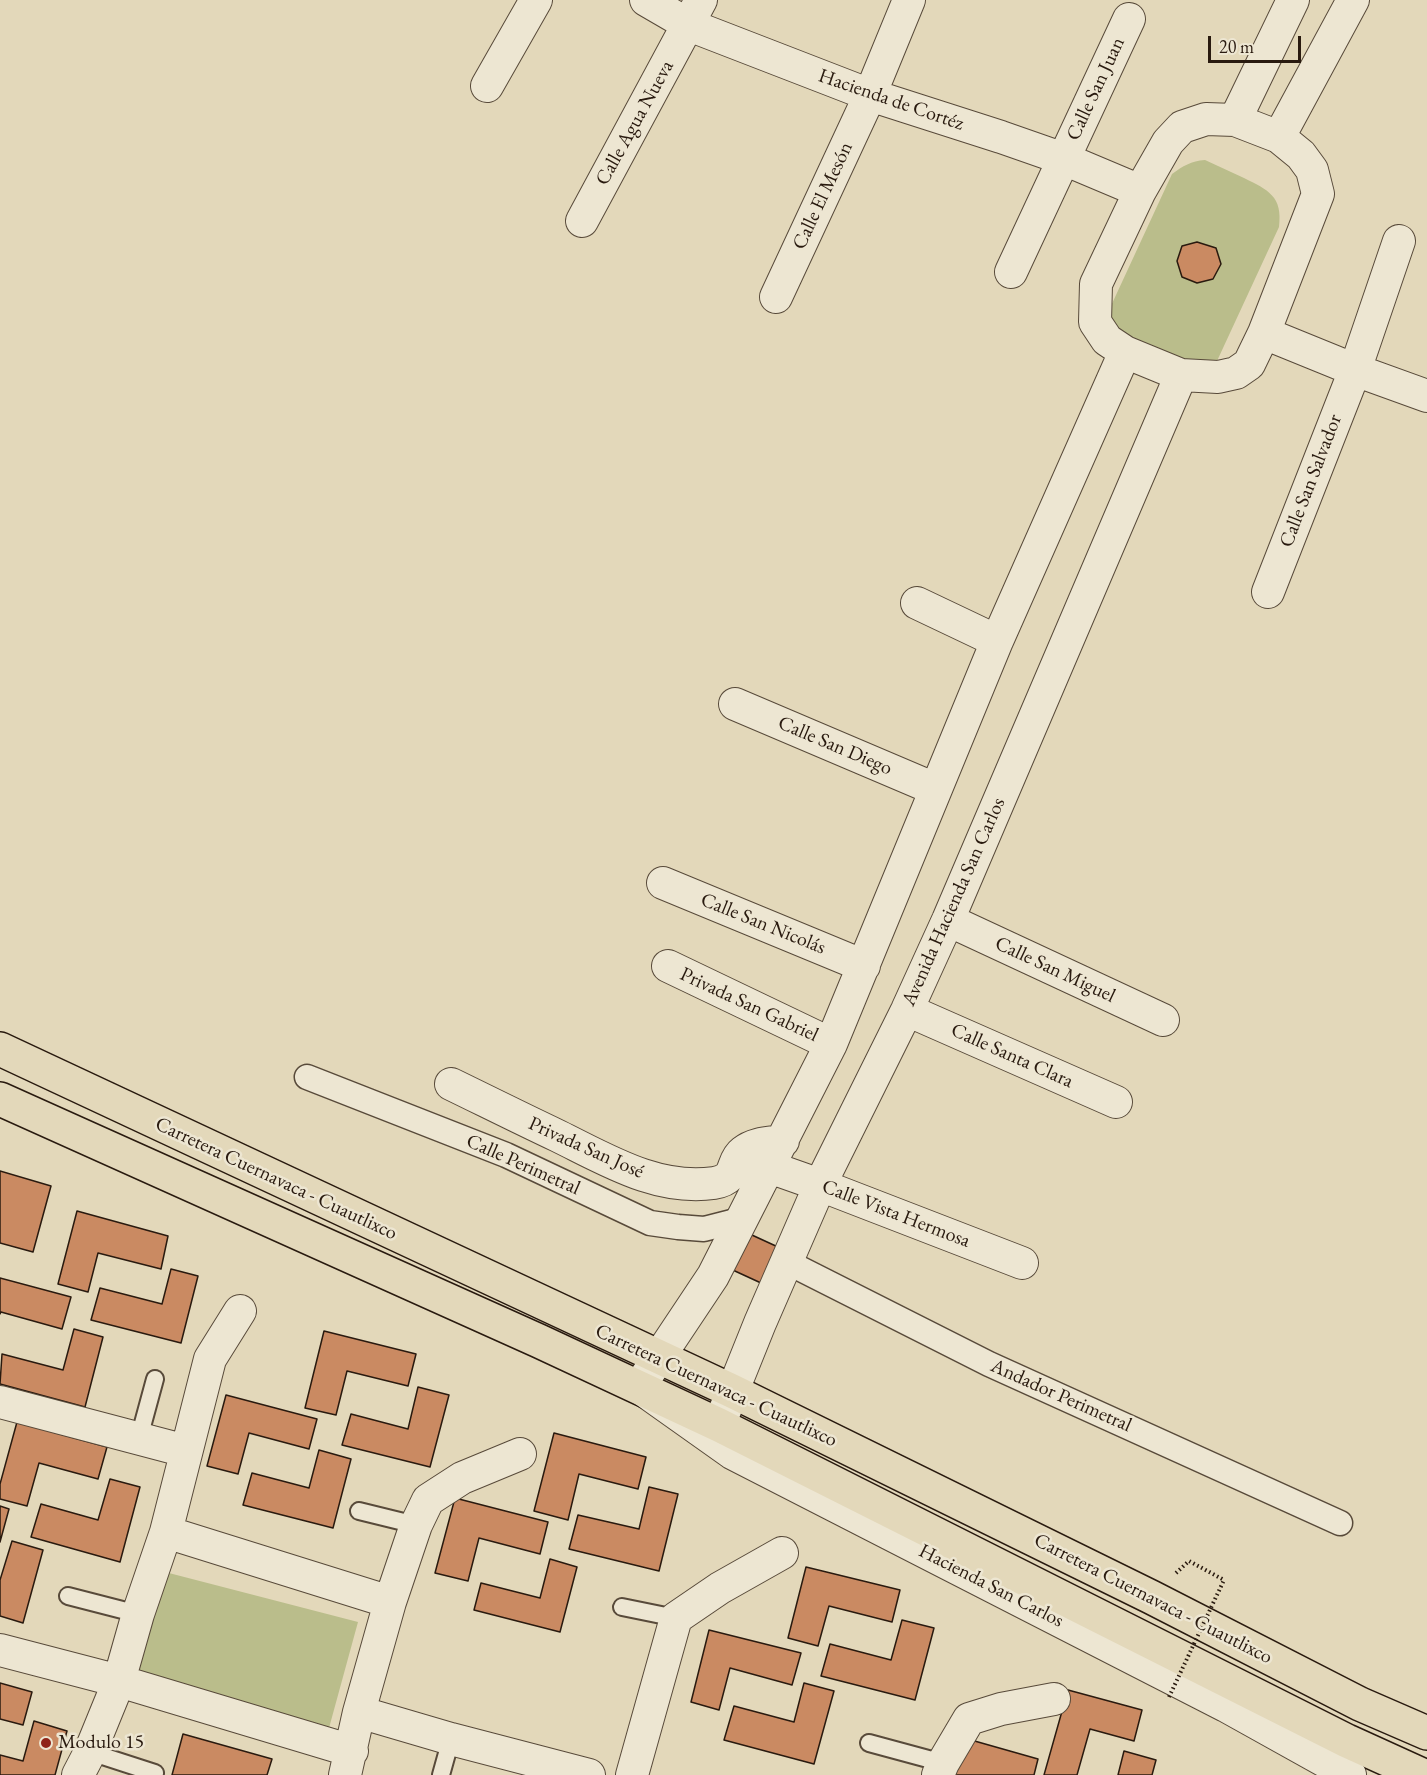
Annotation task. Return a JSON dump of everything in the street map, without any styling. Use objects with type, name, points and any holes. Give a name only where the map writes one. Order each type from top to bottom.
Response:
[{"type":"main road","name":"Carretera Cuernavaca - Cuautlixco","points":[[0,1049],[732,1391],[1151,1597],[1360,1704],[1427,1733]]},
{"type":"main road","name":"Carretera Cuernavaca - Cuautlixco","points":[[0,1099],[719,1425],[1347,1741],[1422,1775]]},
{"type":"street","points":[[487,86],[536,0]]},
{"type":"street","name":"Hacienda de Cortéz","points":[[646,0],[695,12],[870,95],[1064,159],[1140,191]]},
{"type":"street","name":"Calle El Mesón","points":[[776,297],[870,95],[909,0]]},
{"type":"street","points":[[1235,120],[1293,0]]},
{"type":"street","points":[[1279,137],[1353,0]]},
{"type":"street","name":"Calle Agua Nueva","points":[[582,221],[695,12]]},
{"type":"street","name":"Calle San Juan","points":[[1011,272],[1129,20]]},
{"type":"street","points":[[1206,119],[1235,120],[1279,137],[1301,155],[1312,170],[1318,194],[1264,333],[1249,364],[1236,373],[1218,376],[1181,375],[1125,352],[1107,340],[1095,322],[1096,284],[1140,191],[1168,142],[1182,127],[1206,119]]},
{"type":"street","name":"Calle San Salvador","points":[[1268,592],[1355,370],[1399,241]]},
{"type":"street","points":[[1264,333],[1427,396]]},
{"type":"street","points":[[639,1387],[713,1276],[831,1044],[997,641],[1125,352]]},
{"type":"street","name":"Avenida Hacienda San Carlos","points":[[719,1425],[820,1185],[907,1010],[948,920],[1181,375]]},
{"type":"street","points":[[917,603],[997,641]]},
{"type":"street","name":"Calle San Diego","points":[[735,704],[935,789]]},
{"type":"street","name":"Calle San Nicolás","points":[[663,883],[864,966]]},
{"type":"street","name":"Calle San Miguel","points":[[948,920],[1163,1020]]},
{"type":"street","name":"Privada San Gabriel","points":[[668,966],[831,1044]]},
{"type":"street","name":"Calle Santa Clara","points":[[907,1010],[1116,1102]]},
{"type":"street","name":"Calle Perimetral","points":[[307,1077],[506,1155],[650,1223],[704,1229],[743,1219]]},
{"type":"street","name":"Privada San José","points":[[451,1084],[630,1171],[665,1182],[692,1185],[717,1182],[732,1175],[741,1153],[756,1145],[776,1154]]},
{"type":"street","name":"Calle Vista Hermosa","points":[[776,1154],[820,1185],[1022,1263]]},
{"type":"street","name":"Andador Perimetral","points":[[787,1262],[989,1364],[1340,1523]]},
{"type":"street","points":[[84,1763],[119,1681],[138,1614],[166,1532],[210,1359],[240,1311]]},
{"type":"street","name":"Hacienda San Carlos","points":[[639,1387],[732,1453],[1226,1706],[1350,1775]]},
{"type":"street","points":[[0,1402],[186,1451]]},
{"type":"street","points":[[0,1650],[119,1681],[348,1763],[359,1712],[390,1602],[416,1525],[428,1500],[462,1478],[520,1454]]},
{"type":"street","points":[[166,1532],[390,1602]]},
{"type":"street","points":[[632,1775],[676,1618],[720,1588],[782,1553]]},
{"type":"street","points":[[941,1769],[969,1719],[1001,1708],[1054,1699]]},
{"type":"street","points":[[359,1712],[589,1775]]},
{"type":"lane","points":[[139,1438],[155,1379]]},
{"type":"lane","points":[[359,1511],[416,1525]]},
{"type":"lane","points":[[68,1596],[138,1614]]},
{"type":"lane","points":[[621,1607],[676,1618]]},
{"type":"lane","points":[[441,1775],[451,1739]]},
{"type":"lane","points":[[869,1743],[941,1769]]},
{"type":"lane","points":[[84,1763],[155,1773]]},
{"type":"path","points":[[1169,1697],[1224,1580],[1189,1561]]},
{"type":"green space","points":[[1205,160],[1267,191],[1276,201],[1280,216],[1279,227],[1217,361],[1202,371],[1119,340],[1109,319],[1110,308],[1172,174],[1187,164]]},
{"type":"green space","points":[[165,1572],[358,1622],[329,1728],[136,1677]]},
{"type":"building","points":[[1197,242],[1216,248],[1221,264],[1213,279],[1197,283],[1182,277],[1177,261],[1182,246]]},
{"type":"building","points":[[0,1171],[51,1186],[33,1252],[0,1243]]},
{"type":"building","points":[[77,1211],[168,1236],[161,1269],[98,1253],[88,1292],[58,1284]]},
{"type":"building","points":[[741,1230],[778,1247],[761,1283],[724,1266]]},
{"type":"building","points":[[171,1269],[198,1276],[181,1343],[91,1320],[100,1288],[162,1304]]},
{"type":"building","points":[[0,1278],[71,1297],[62,1329],[1,1312],[0,1314]]},
{"type":"building","points":[[74,1329],[103,1337],[85,1407],[0,1384],[2,1354],[63,1370]]},
{"type":"building","points":[[324,1331],[416,1354],[408,1386],[347,1371],[336,1415],[305,1408]]},
{"type":"building","points":[[418,1387],[449,1395],[430,1467],[342,1445],[351,1414],[408,1429]]},
{"type":"building","points":[[226,1395],[317,1419],[309,1449],[249,1433],[238,1474],[207,1466]]},
{"type":"building","points":[[17,1422],[107,1447],[98,1479],[39,1463],[27,1506],[0,1499],[0,1484]]},
{"type":"building","points":[[554,1433],[646,1457],[638,1489],[579,1474],[568,1520],[534,1511]]},
{"type":"building","points":[[319,1450],[351,1459],[333,1528],[243,1505],[252,1473],[309,1488]]},
{"type":"building","points":[[110,1479],[140,1487],[120,1562],[31,1537],[41,1504],[98,1520]]},
{"type":"building","points":[[649,1487],[678,1494],[659,1571],[569,1549],[578,1515],[639,1529]]},
{"type":"building","points":[[455,1498],[548,1522],[540,1554],[479,1538],[468,1581],[435,1573]]},
{"type":"building","points":[[0,1506],[9,1509],[0,1542]]},
{"type":"building","points":[[12,1541],[43,1550],[23,1623],[0,1616],[0,1580]]},
{"type":"building","points":[[550,1559],[577,1567],[560,1632],[474,1610],[481,1583],[540,1598]]},
{"type":"building","points":[[806,1567],[900,1590],[892,1622],[829,1606],[818,1646],[788,1638]]},
{"type":"building","points":[[902,1620],[934,1628],[915,1700],[821,1676],[830,1644],[891,1660]]},
{"type":"building","points":[[709,1630],[801,1653],[792,1685],[730,1668],[719,1710],[691,1702]]},
{"type":"building","name":"Modulo 15","points":[[0,1683],[32,1692],[23,1725],[0,1719]]},
{"type":"building","points":[[804,1683],[834,1691],[814,1764],[724,1740],[734,1706],[794,1722]]},
{"type":"building","points":[[1068,1690],[1142,1710],[1134,1741],[1090,1729],[1077,1775],[1044,1775]]},
{"type":"building","name":"Modulo 15","points":[[34,1721],[67,1731],[55,1775],[0,1775],[0,1755],[23,1761]]},
{"type":"building","points":[[183,1734],[272,1759],[267,1775],[172,1775]]},
{"type":"building","points":[[964,1738],[1038,1759],[1034,1775],[954,1775]]},
{"type":"building","points":[[1124,1751],[1156,1760],[1152,1775],[1118,1775]]},
{"type":"place","name":"Modulo 15","points":[[46,1743]]}]
